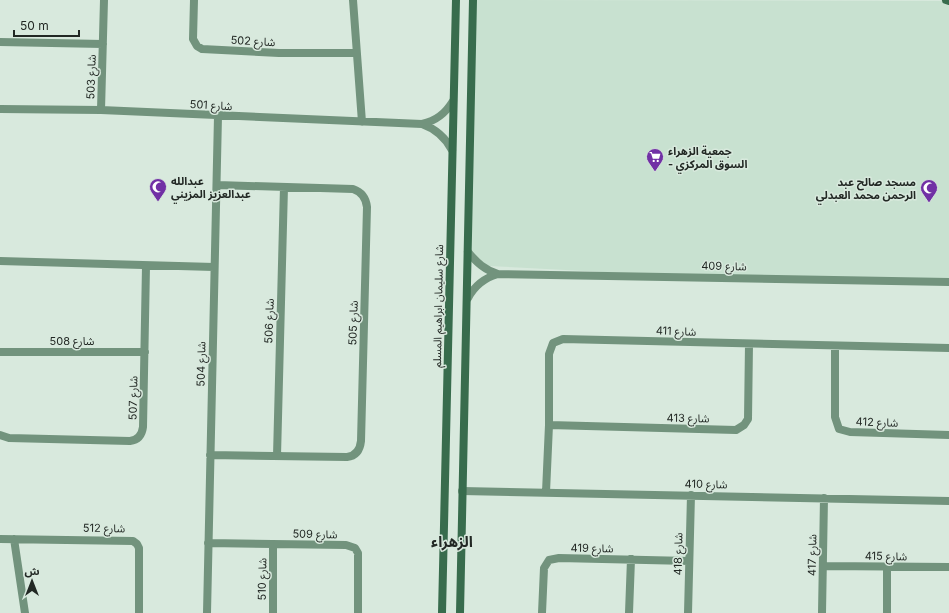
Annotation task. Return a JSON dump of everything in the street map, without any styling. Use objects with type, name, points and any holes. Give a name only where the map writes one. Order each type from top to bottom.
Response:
[{"type":"street","name":"شارع 503","points":[[101,110],[104,0]]},
{"type":"street","name":"شارع 502","points":[[194,0],[193,39],[197,46],[202,49],[279,53],[356,53]]},
{"type":"street","points":[[353,0],[362,122]]},
{"type":"street","name":"شارع سليمان ابراهيم المسلم","points":[[442,613],[456,0]]},
{"type":"street","points":[[460,613],[468,298],[473,0]]},
{"type":"street","name":"شارع 503","points":[[0,42],[103,44]]},
{"type":"street","name":"شارع 501","points":[[0,109],[101,110],[422,124],[439,118],[447,111],[453,101]]},
{"type":"street","name":"شارع 504","points":[[206,613],[218,116]]},
{"type":"street","name":"شارع 501","points":[[422,124],[439,132],[452,150]]},
{"type":"street","name":"شارع 505","points":[[210,455],[347,457],[354,455],[359,449],[361,441],[367,207],[365,198],[358,191],[348,189],[217,185]]},
{"type":"street","name":"شارع 506","points":[[277,456],[284,187]]},
{"type":"street","name":"شارع 409","points":[[468,252],[478,264],[491,272],[498,274],[949,282]]},
{"type":"street","points":[[0,261],[214,268]]},
{"type":"street","name":"شارع 507","points":[[0,435],[9,438],[130,440],[135,440],[140,436],[144,427],[146,266]]},
{"type":"street","name":"شارع 409","points":[[468,298],[475,287],[480,283],[498,274]]},
{"type":"street","name":"شارع 411","points":[[546,492],[549,425],[549,354],[553,343],[562,339],[835,347],[949,348]]},
{"type":"street","name":"شارع 413","points":[[549,425],[736,430],[744,426],[748,419],[749,344]]},
{"type":"street","name":"شارع 412","points":[[835,347],[835,417],[839,428],[850,432],[949,435]]},
{"type":"street","name":"شارع 508","points":[[0,352],[145,352]]},
{"type":"street","name":"شارع 410","points":[[462,491],[949,501]]},
{"type":"street","name":"شارع 418","points":[[688,613],[691,495]]},
{"type":"street","name":"شارع 417","points":[[822,613],[824,498]]},
{"type":"street","name":"شارع 512","points":[[0,539],[133,540],[139,548],[139,613]]},
{"type":"street","points":[[14,539],[25,613]]},
{"type":"street","name":"شارع 509","points":[[208,543],[346,545],[355,548],[358,556],[358,613]]},
{"type":"street","name":"شارع 510","points":[[273,544],[273,613]]},
{"type":"street","name":"شارع 419","points":[[542,613],[544,568],[549,560],[559,558],[689,561]]},
{"type":"street","points":[[629,613],[630,560]]},
{"type":"street","name":"شارع 415","points":[[823,566],[949,567]]},
{"type":"street","points":[[887,567],[887,613]]},
{"type":"shaded area","points":[[473,0],[949,1],[949,282],[699,277],[489,266],[479,260],[472,251],[470,140]]},
{"type":"place","name":"جمعية الزهراء - السوق المركزي","points":[[655,172]]},
{"type":"place","name":"عبدالله عبدالعزيز المزيني","points":[[158,202]]},
{"type":"place","name":"مسجد صالح عبد الرحمن محمد العبدلي","points":[[929,203]]},
{"type":"district","name":"الزهراء","points":[[452,542]]}]
